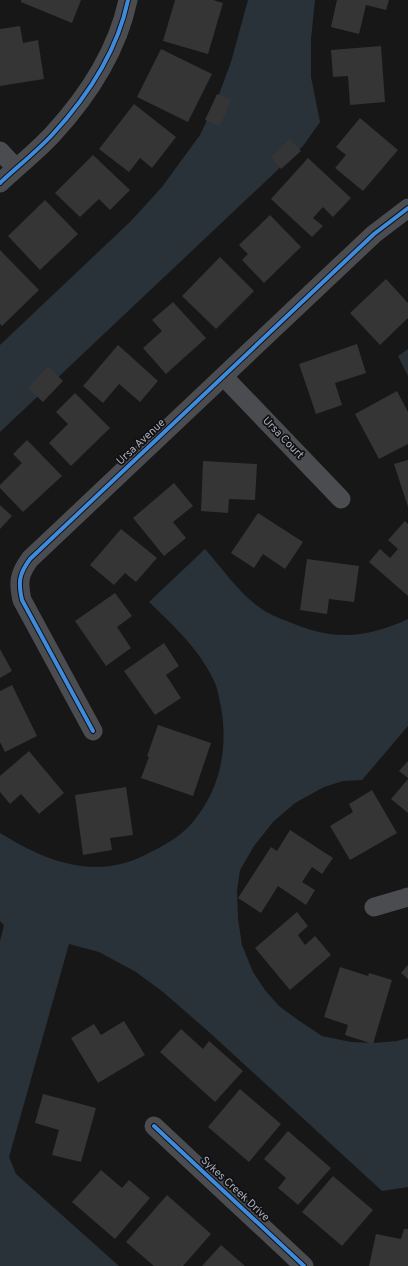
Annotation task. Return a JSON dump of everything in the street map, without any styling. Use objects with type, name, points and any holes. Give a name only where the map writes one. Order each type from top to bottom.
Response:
[{"type":"street","points":[[0,183],[51,136],[92,86],[108,58],[118,35],[128,0]]},
{"type":"street","points":[[0,151],[16,168]]},
{"type":"street","name":"Ursa Avenue","points":[[93,732],[22,600],[19,588],[22,569],[374,234],[408,208]]},
{"type":"street","name":"Ursa Court","points":[[224,377],[342,499]]},
{"type":"street","points":[[374,907],[408,896]]},
{"type":"street","name":"Sykes Creek Drive","points":[[154,1126],[304,1266]]},
{"type":"shaded area","points":[[248,0],[315,0],[311,39],[311,77],[320,122],[303,146],[0,432],[0,345],[131,221],[162,187],[200,135],[218,97],[231,62]]},
{"type":"shaded area","points":[[408,349],[408,376],[398,356]]},
{"type":"shaded area","points":[[205,549],[252,602],[270,614],[302,627],[329,634],[351,635],[376,631],[408,619],[408,726],[362,780],[343,781],[324,787],[295,803],[273,822],[254,846],[240,870],[237,891],[238,919],[242,945],[253,972],[265,990],[279,1006],[322,1036],[351,1042],[374,1043],[397,1041],[408,1038],[408,1187],[382,1191],[209,1032],[163,992],[136,972],[99,952],[69,944],[9,1157],[16,1174],[119,1266],[0,1266],[0,941],[4,925],[0,921],[0,833],[33,851],[58,861],[83,866],[103,867],[118,865],[146,855],[171,841],[192,823],[205,806],[217,779],[223,751],[223,722],[218,694],[208,670],[194,648],[149,602]]},
{"type":"building","points":[[21,0],[81,0],[72,23],[21,2]]},
{"type":"building","points":[[175,0],[213,0],[223,3],[208,54],[163,41]]},
{"type":"building","points":[[337,0],[389,0],[386,10],[366,5],[359,34],[331,27]]},
{"type":"building","points":[[20,26],[23,43],[38,40],[44,79],[0,86],[0,29]]},
{"type":"building","points":[[381,46],[385,102],[350,105],[348,76],[333,77],[331,50]]},
{"type":"building","points":[[161,49],[212,74],[188,122],[137,97]]},
{"type":"building","points":[[217,94],[231,100],[220,126],[205,120]]},
{"type":"building","points":[[134,104],[176,137],[152,168],[140,158],[129,172],[99,149]]},
{"type":"building","points":[[360,118],[398,150],[363,191],[335,168],[346,155],[336,147]]},
{"type":"building","points":[[290,139],[301,151],[281,169],[271,157]]},
{"type":"building","points":[[93,155],[130,190],[110,210],[99,199],[80,217],[55,193]]},
{"type":"building","points":[[308,158],[351,198],[333,217],[323,207],[313,218],[323,226],[312,237],[271,199]]},
{"type":"building","points":[[45,200],[78,234],[40,270],[8,236]]},
{"type":"building","points":[[270,215],[301,247],[264,283],[242,260],[248,254],[239,245]]},
{"type":"building","points":[[0,250],[39,290],[2,326],[0,324]]},
{"type":"building","points":[[220,257],[254,291],[216,329],[182,296]]},
{"type":"building","points":[[386,279],[408,303],[408,318],[380,345],[350,313]]},
{"type":"building","points":[[173,302],[206,338],[166,374],[143,348],[162,331],[152,320]]},
{"type":"building","points":[[357,344],[366,373],[335,383],[342,405],[316,414],[299,364]]},
{"type":"building","points":[[118,345],[158,381],[140,402],[119,384],[103,403],[83,386]]},
{"type":"building","points":[[48,366],[63,381],[43,402],[28,388]]},
{"type":"building","points":[[397,391],[408,412],[408,444],[379,459],[355,414]]},
{"type":"building","points":[[75,393],[110,428],[71,466],[49,443],[68,424],[56,412]]},
{"type":"building","points":[[27,440],[62,476],[23,512],[0,488],[0,485],[22,463],[13,454]]},
{"type":"building","points":[[408,460],[408,507],[394,464]]},
{"type":"building","points":[[203,461],[257,464],[255,500],[229,499],[228,513],[201,511]]},
{"type":"building","points":[[174,483],[193,506],[173,522],[186,538],[164,556],[133,518]]},
{"type":"building","points":[[0,505],[12,516],[0,529]]},
{"type":"building","points":[[258,513],[303,542],[285,569],[263,554],[254,568],[231,553]]},
{"type":"building","points":[[405,521],[408,524],[408,596],[369,562],[380,549],[390,558],[398,549],[388,540]]},
{"type":"building","points":[[121,529],[157,558],[136,582],[125,573],[114,585],[90,565]]},
{"type":"building","points":[[307,559],[359,566],[354,602],[329,599],[327,614],[300,610]]},
{"type":"building","points":[[115,593],[132,616],[117,627],[131,648],[106,666],[75,621]]},
{"type":"building","points":[[164,643],[179,666],[166,675],[181,698],[155,715],[124,671]]},
{"type":"building","points":[[0,649],[12,671],[0,678]]},
{"type":"building","points":[[12,685],[37,736],[5,752],[0,742],[0,691]]},
{"type":"building","points":[[158,725],[211,743],[193,796],[141,778],[149,757],[147,756]]},
{"type":"building","points":[[29,751],[64,793],[39,814],[21,794],[10,804],[0,792],[0,776]]},
{"type":"building","points":[[408,761],[408,778],[399,771]]},
{"type":"building","points":[[408,779],[408,813],[391,799]]},
{"type":"building","points":[[126,787],[133,835],[110,838],[112,850],[83,855],[75,795]]},
{"type":"building","points":[[372,790],[397,833],[350,860],[330,826],[353,812],[349,804]]},
{"type":"building","points":[[290,830],[333,858],[322,874],[312,867],[302,882],[315,890],[306,905],[278,886],[261,913],[238,898],[271,847],[277,851]]},
{"type":"building","points":[[297,912],[308,926],[298,935],[305,945],[315,936],[331,955],[290,990],[255,948]]},
{"type":"building","points":[[408,965],[408,979],[401,973]]},
{"type":"building","points":[[340,967],[368,976],[369,973],[392,980],[373,1044],[345,1035],[348,1025],[324,1017]]},
{"type":"building","points":[[124,1021],[145,1055],[98,1083],[71,1038],[94,1024],[101,1035]]},
{"type":"building","points":[[181,1029],[203,1049],[209,1041],[243,1071],[215,1102],[160,1052]]},
{"type":"building","points":[[240,1089],[281,1124],[249,1162],[208,1127]]},
{"type":"building","points":[[43,1094],[96,1108],[81,1162],[52,1155],[59,1130],[35,1123]]},
{"type":"building","points":[[288,1131],[331,1168],[298,1205],[278,1188],[286,1178],[264,1159]]},
{"type":"building","points":[[101,1170],[122,1188],[129,1180],[150,1198],[115,1239],[72,1202]]},
{"type":"building","points":[[333,1176],[373,1210],[342,1246],[302,1212]]},
{"type":"building","points":[[167,1195],[211,1234],[183,1266],[154,1266],[126,1242]]},
{"type":"building","points":[[404,1229],[408,1229],[408,1266],[369,1266],[376,1234],[401,1239]]},
{"type":"building","points":[[221,1245],[245,1266],[202,1266]]},
{"type":"cycle path","points":[[0,183],[52,135],[78,105],[109,55],[117,38],[128,0]]},
{"type":"cycle path","points":[[93,731],[22,600],[20,578],[26,564],[374,234],[408,208]]},
{"type":"cycle path","points":[[154,1126],[304,1266]]}]
